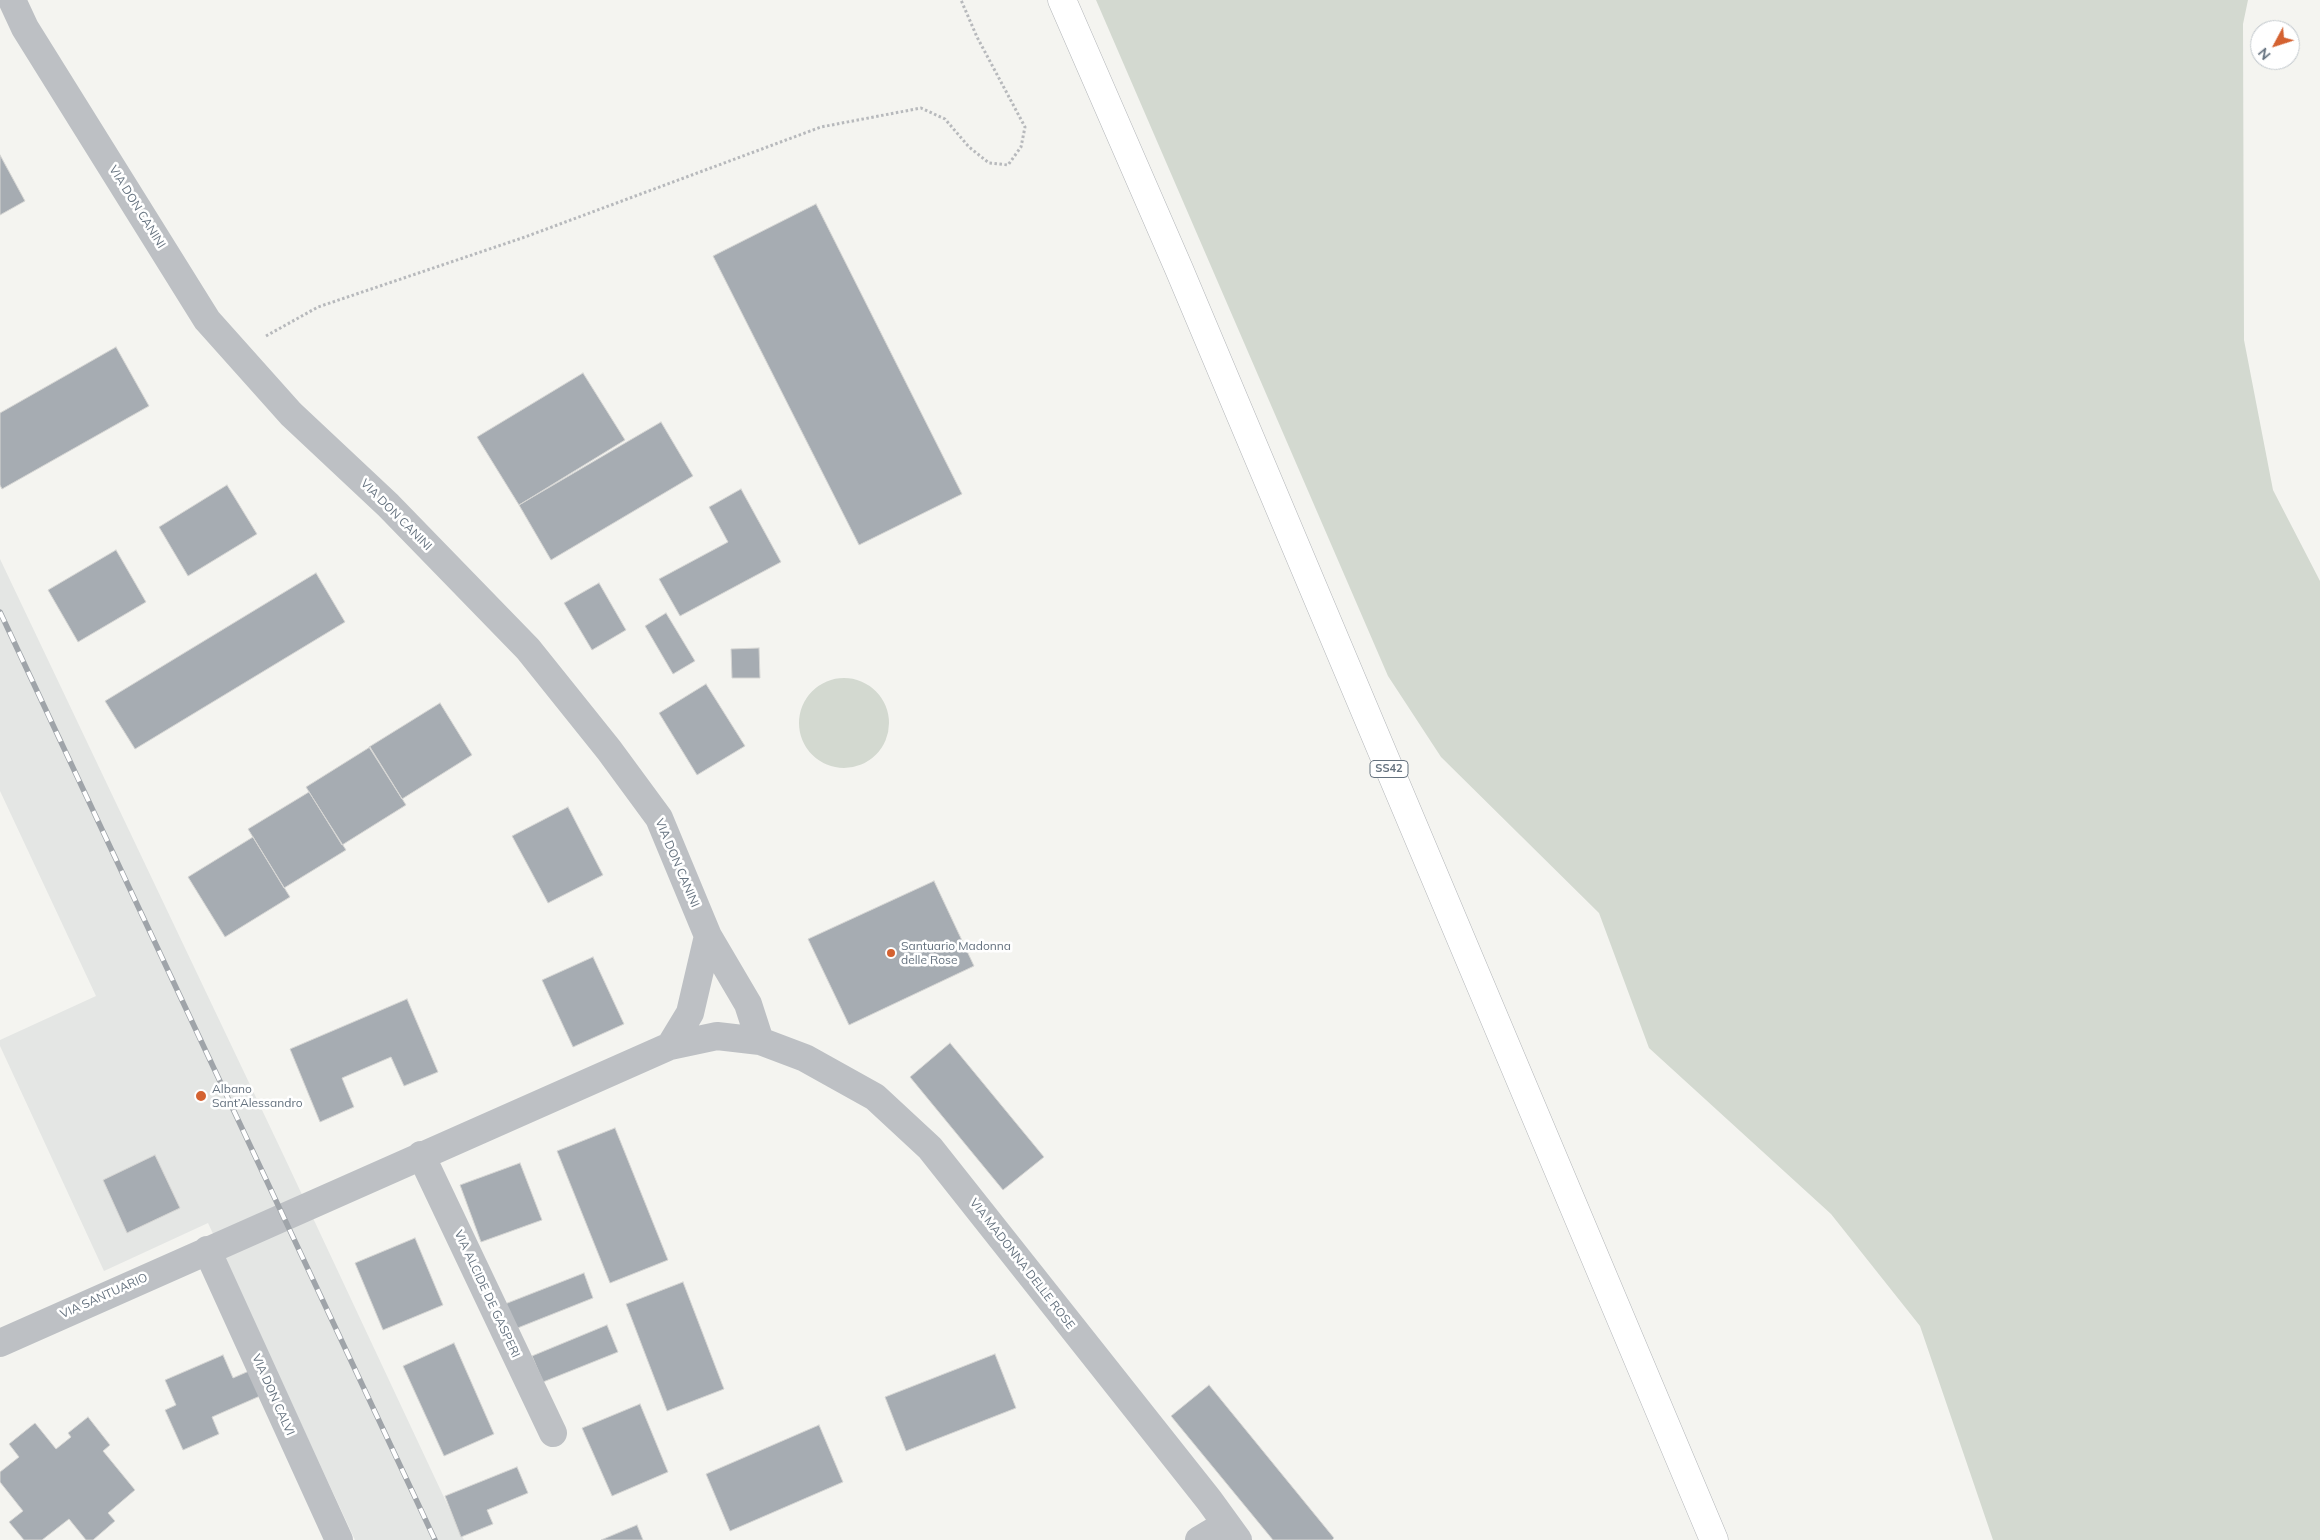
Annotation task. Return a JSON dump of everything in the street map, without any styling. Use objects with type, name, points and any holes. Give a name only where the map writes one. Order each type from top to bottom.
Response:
[{"type":"highway","name":"SS42","points":[[1062,0],[1190,296],[1714,1540]]},
{"type":"street","name":"VIA DON CANINI","points":[[12,0],[25,28],[207,320],[291,414],[388,505],[528,649],[610,750],[659,818],[708,936],[748,1004],[760,1041]]},
{"type":"street","points":[[670,1046],[690,1013],[708,936]]},
{"type":"street","name":"VIA MADONNA DELLE ROSE","points":[[421,1155],[670,1046],[717,1036],[760,1041],[804,1058],[875,1097],[930,1148],[1232,1532]]},
{"type":"street","name":"VIA SANTUARIO","points":[[0,1342],[421,1155]]},
{"type":"street","name":"VIA ALCIDE DE GASPERI","points":[[421,1155],[553,1433]]},
{"type":"street","name":"VIA DON CALVI","points":[[207,1250],[339,1540]]},
{"type":"street","points":[[1199,1540],[1232,1532]]},
{"type":"path","points":[[242,358],[274,329],[318,307],[525,237],[821,127],[921,108],[945,119],[968,147],[989,163],[1008,165],[1021,147],[1025,128],[977,37],[961,0]]},
{"type":"shaded area","points":[[1096,0],[2248,0],[2243,24],[2244,340],[2273,490],[2320,581],[2320,1540],[1993,1540],[1920,1326],[1831,1214],[1649,1048],[1599,913],[1441,757],[1388,676]]},
{"type":"shaded area","points":[[0,559],[464,1540],[355,1540],[208,1223],[104,1271],[0,1046],[0,1040],[96,996],[0,791]]},
{"type":"shaded area","points":[[844,678],[861,681],[876,691],[886,706],[889,723],[886,740],[876,755],[861,765],[844,768],[827,765],[812,755],[802,740],[799,723],[802,706],[812,691],[827,681]]},
{"type":"building","points":[[0,155],[25,201],[0,215]]},
{"type":"building","points":[[816,204],[962,494],[859,545],[713,256]]},
{"type":"building","points":[[116,347],[149,406],[2,489],[0,485],[0,413]]},
{"type":"building","points":[[583,373],[625,440],[519,505],[477,437]]},
{"type":"building","points":[[661,422],[693,476],[551,560],[519,505]]},
{"type":"building","points":[[227,485],[257,534],[188,576],[159,527]]},
{"type":"building","points":[[741,489],[781,562],[680,616],[659,579],[728,542],[709,507]]},
{"type":"building","points":[[116,550],[146,602],[78,642],[48,590]]},
{"type":"building","points":[[316,573],[345,622],[135,749],[105,701]]},
{"type":"building","points":[[599,583],[626,630],[592,650],[564,603]]},
{"type":"building","points":[[666,613],[695,661],[673,674],[645,626]]},
{"type":"building","points":[[759,648],[760,678],[732,678],[731,649]]},
{"type":"building","points":[[706,684],[745,746],[697,775],[659,713]]},
{"type":"building","points":[[440,703],[472,755],[402,799],[369,747]]},
{"type":"building","points":[[370,747],[406,805],[342,845],[306,787]]},
{"type":"building","points":[[309,792],[346,850],[284,888],[248,829]]},
{"type":"building","points":[[568,807],[603,875],[548,903],[512,836]]},
{"type":"building","points":[[253,837],[290,897],[225,937],[188,877]]},
{"type":"building","name":"Santuario Madonna delle Rose","points":[[934,881],[974,966],[849,1025],[808,939]]},
{"type":"building","points":[[593,957],[624,1024],[573,1047],[542,980]]},
{"type":"building","points":[[407,999],[438,1072],[404,1086],[391,1057],[342,1078],[354,1107],[320,1122],[290,1049]]},
{"type":"building","points":[[950,1043],[1044,1157],[1003,1190],[910,1077]]},
{"type":"building","points":[[615,1128],[668,1260],[610,1283],[557,1151]]},
{"type":"building","points":[[155,1155],[180,1208],[127,1233],[103,1180]]},
{"type":"building","points":[[520,1163],[542,1220],[481,1242],[460,1185]]},
{"type":"building","points":[[415,1238],[443,1305],[383,1330],[355,1263]]},
{"type":"building","points":[[584,1273],[593,1298],[515,1329],[505,1304]]},
{"type":"building","points":[[683,1282],[724,1389],[667,1411],[626,1304]]},
{"type":"building","points":[[607,1325],[618,1352],[543,1382],[532,1356]]},
{"type":"building","points":[[454,1343],[494,1434],[444,1456],[403,1366]]},
{"type":"building","points":[[995,1354],[1016,1408],[906,1451],[885,1397]]},
{"type":"building","points":[[223,1355],[233,1378],[249,1371],[260,1396],[212,1417],[219,1434],[183,1450],[165,1410],[176,1405],[165,1380]]},
{"type":"building","points":[[1209,1385],[1334,1538],[1332,1540],[1273,1540],[1171,1416]]},
{"type":"building","points":[[640,1404],[668,1472],[612,1496],[582,1428]]},
{"type":"building","points":[[88,1417],[110,1445],[103,1451],[135,1490],[108,1513],[115,1521],[93,1540],[86,1540],[69,1519],[42,1540],[24,1540],[9,1522],[23,1511],[0,1482],[0,1472],[19,1457],[9,1444],[35,1423],[56,1449],[71,1437],[68,1433]]},
{"type":"building","points":[[819,1425],[843,1482],[730,1531],[706,1474]]},
{"type":"building","points":[[517,1467],[528,1493],[487,1510],[493,1524],[461,1537],[445,1496]]},
{"type":"building","points":[[637,1525],[643,1540],[601,1540]]},
{"type":"railway","points":[[0,612],[435,1540]]},
{"type":"place","name":"Santuario Madonna delle Rose","points":[[891,953]]},
{"type":"place","name":"Albano Sant’Alessandro","points":[[201,1096]]}]
